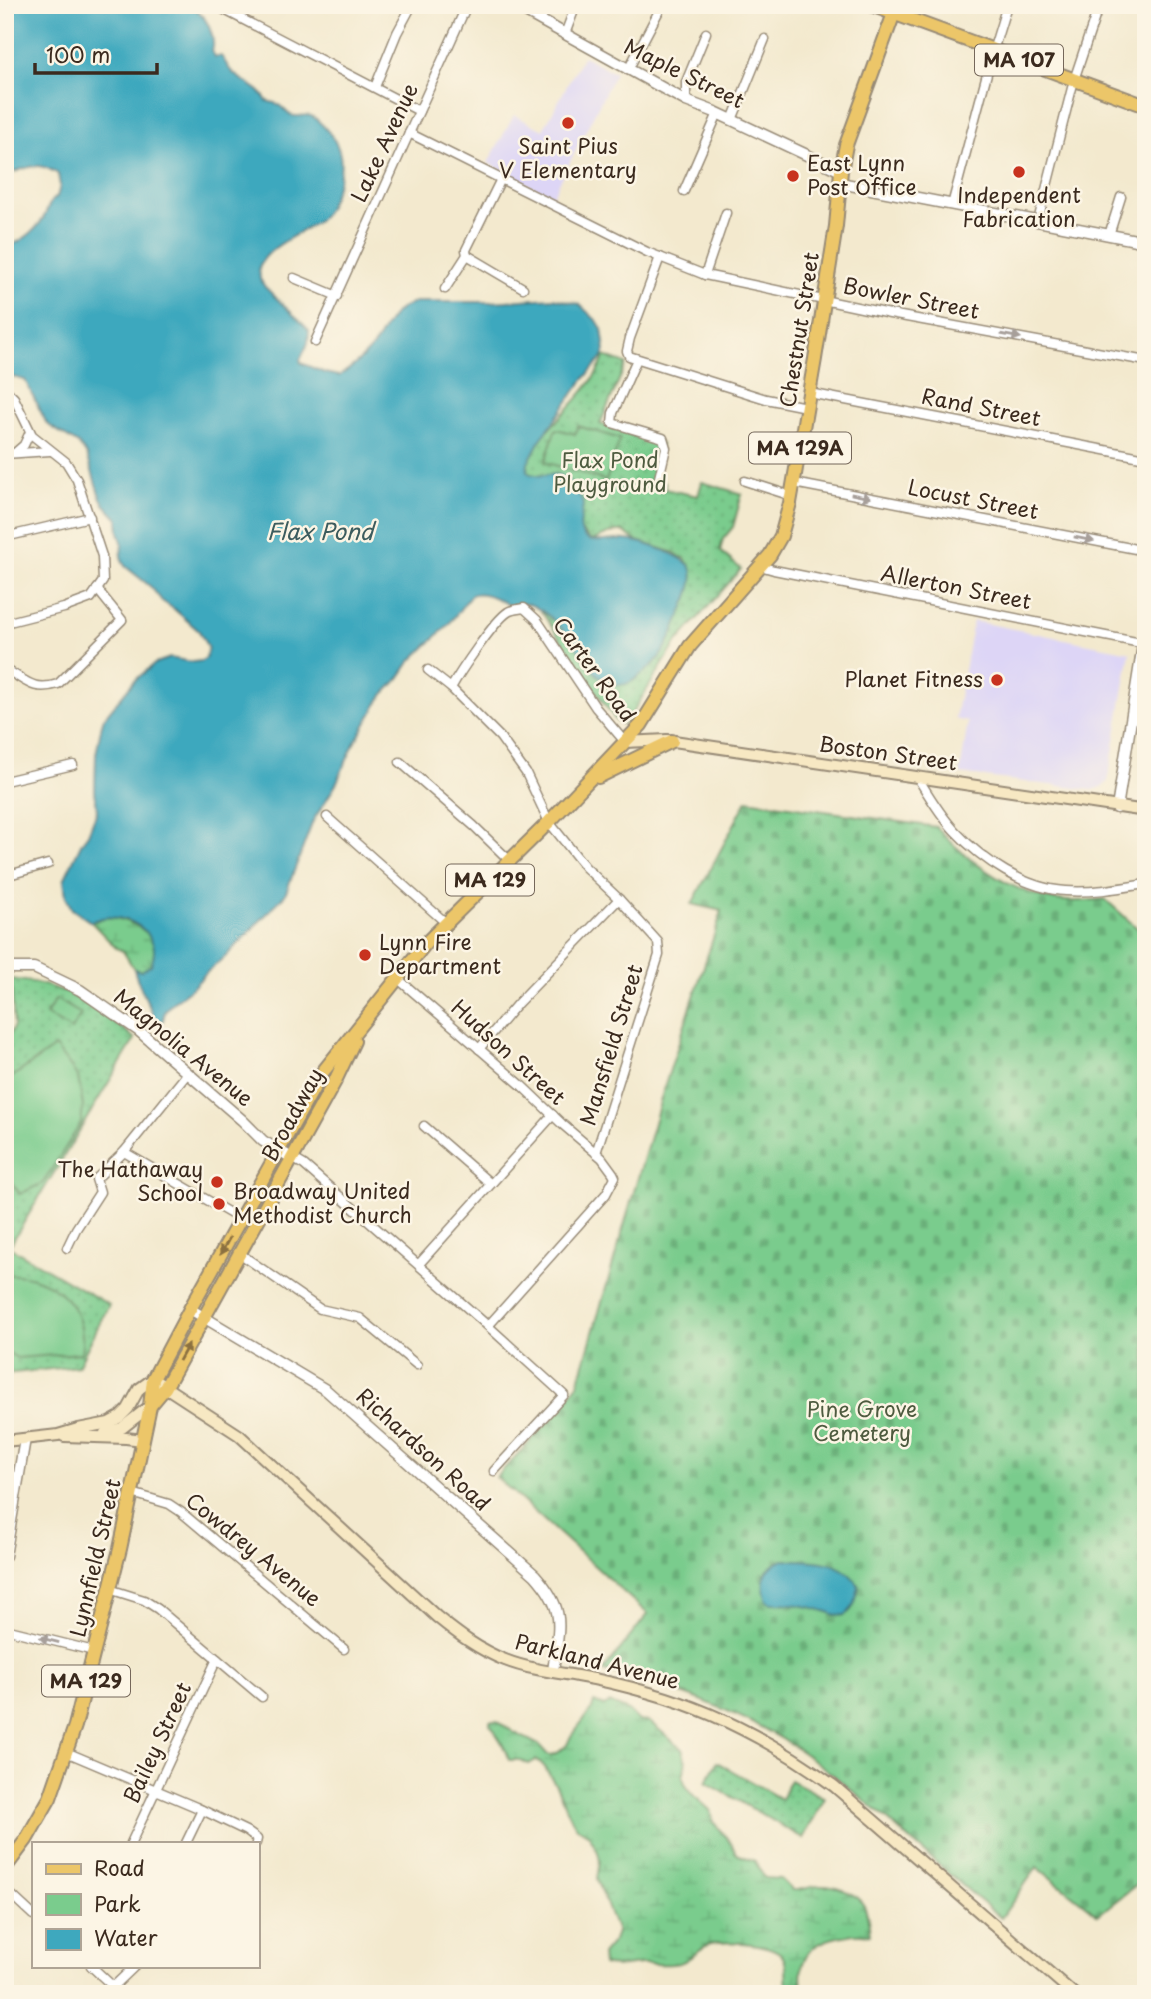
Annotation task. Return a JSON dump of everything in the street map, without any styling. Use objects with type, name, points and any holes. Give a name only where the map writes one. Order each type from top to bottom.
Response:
[{"type":"main road","name":"MA 107","points":[[871,5],[896,9],[993,51],[1145,104]]},
{"type":"main road","name":"Chestnut Street","points":[[625,742],[646,717],[696,638],[770,555],[781,536],[793,489],[850,132],[896,9]]},
{"type":"main road","name":"Boston Street","points":[[625,742],[672,741],[1146,811]]},
{"type":"main road","name":"MA 129","points":[[585,784],[672,741]]},
{"type":"main road","name":"Broadway","points":[[149,1406],[153,1380],[322,1073],[425,944],[549,822],[625,742]]},
{"type":"main road","name":"Broadway","points":[[81,1437],[122,1428],[149,1406],[164,1388],[335,1081],[363,1022]]},
{"type":"main road","name":"Broadway","points":[[58,1435],[116,1419],[128,1409],[139,1389],[153,1380]]},
{"type":"main road","name":"Parkland Avenue","points":[[153,1380],[214,1417],[247,1441],[454,1631],[499,1658],[527,1667],[627,1686],[687,1704],[749,1731],[787,1753],[851,1800],[1074,1994]]},
{"type":"main road","name":"Lynnfield Street","points":[[5,1868],[26,1840],[50,1798],[75,1726],[120,1549],[149,1406]]},
{"type":"main road","name":"Broadway","points":[[5,1441],[58,1435],[143,1440]]},
{"type":"street","points":[[215,5],[419,111]]},
{"type":"street","points":[[375,88],[397,33],[412,5]]},
{"type":"street","name":"Lake Avenue","points":[[315,342],[467,5]]},
{"type":"street","name":"Maple Street","points":[[513,5],[686,101],[718,113],[841,177],[953,205],[1146,242]]},
{"type":"street","points":[[565,34],[576,5]]},
{"type":"street","points":[[953,205],[1007,5]]},
{"type":"street","points":[[1038,221],[1074,80],[1099,5]]},
{"type":"street","points":[[628,70],[661,7]]},
{"type":"street","points":[[686,101],[686,82],[706,33]]},
{"type":"street","points":[[732,120],[765,39]]},
{"type":"street","points":[[684,191],[718,113]]},
{"type":"street","name":"Bowler Street","points":[[409,133],[660,257],[705,275],[1146,361]]},
{"type":"street","points":[[446,289],[467,255],[466,250],[501,179]]},
{"type":"street","points":[[1110,235],[1121,197]]},
{"type":"street","points":[[705,275],[726,213]]},
{"type":"street","points":[[467,255],[523,288]]},
{"type":"street","points":[[660,257],[628,345],[629,356],[766,399],[806,407]]},
{"type":"street","points":[[294,278],[337,296]]},
{"type":"street","points":[[637,359],[613,413],[612,422],[663,438],[666,447],[659,478]]},
{"type":"street","points":[[5,389],[14,398],[30,432],[71,468],[78,480],[102,556],[103,581],[91,598],[9,622],[5,626]]},
{"type":"street","name":"Rand Street","points":[[809,393],[1146,458]]},
{"type":"street","points":[[10,453],[24,445],[30,432]]},
{"type":"street","points":[[10,453],[51,451]]},
{"type":"street","name":"Locust Street","points":[[745,481],[1146,551]]},
{"type":"street","points":[[5,537],[90,517]]},
{"type":"street","name":"Allerton Street","points":[[760,566],[1144,644]]},
{"type":"street","points":[[5,669],[27,684],[44,688],[58,684],[122,620],[97,589]]},
{"type":"street","name":"Carter Road","points":[[451,688],[491,629],[509,611],[524,608],[537,620],[596,708],[625,742]]},
{"type":"street","points":[[1117,808],[1146,626]]},
{"type":"street","points":[[428,670],[451,688],[500,737],[526,773],[549,822]]},
{"type":"street","points":[[400,762],[510,861]]},
{"type":"street","points":[[5,781],[73,765]]},
{"type":"street","points":[[918,778],[954,830],[994,863],[1022,879],[1052,890],[1065,891],[1146,884]]},
{"type":"street","points":[[327,817],[446,923]]},
{"type":"street","name":"Mansfield Street","points":[[549,822],[585,867],[656,938],[660,947],[596,1153]]},
{"type":"street","points":[[5,876],[48,863]]},
{"type":"street","points":[[479,1049],[518,1003],[619,900]]},
{"type":"street","name":"Magnolia Avenue","points":[[5,968],[34,968],[80,990],[139,1031],[263,1141],[292,1158]]},
{"type":"street","name":"Hudson Street","points":[[397,978],[596,1153],[615,1177],[611,1186],[488,1326]]},
{"type":"street","points":[[67,1248],[100,1192],[96,1179],[124,1152],[187,1074]]},
{"type":"street","points":[[419,1264],[553,1115]]},
{"type":"street","points":[[424,1126],[491,1184]]},
{"type":"street","points":[[124,1152],[240,1219]]},
{"type":"street","points":[[292,1158],[304,1165],[419,1264],[564,1395],[494,1471]]},
{"type":"street","points":[[239,1253],[320,1309],[360,1318],[417,1365]]},
{"type":"street","name":"Richardson Road","points":[[190,1309],[326,1390],[535,1576],[550,1593],[559,1619],[553,1672]]},
{"type":"street","points":[[5,1556],[25,1438]]},
{"type":"street","name":"Cowdrey Avenue","points":[[132,1493],[169,1504],[181,1512],[344,1649]]},
{"type":"street","points":[[109,1589],[151,1604],[262,1697]]},
{"type":"street","points":[[5,1629],[94,1651]]},
{"type":"street","name":"Bailey Street","points":[[131,1842],[217,1658]]},
{"type":"street","points":[[66,1752],[202,1810],[246,1831],[257,1839],[256,1842]]},
{"type":"street","points":[[186,1842],[202,1810]]},
{"type":"street","points":[[5,1889],[32,1914]]},
{"type":"street","points":[[93,1968],[121,1994]]},
{"type":"street","points":[[113,1987],[133,1968]]},
{"type":"shaded area","name":"Saint Pius V Elementary","points":[[583,56],[615,73],[552,197],[488,163],[514,115],[543,130]]},
{"type":"shaded area","points":[[973,621],[1130,652],[1108,781],[1104,786],[1093,790],[960,774],[968,722],[955,719]]},
{"type":"green space","name":"Flax Pond Playground","points":[[604,356],[626,364],[600,424],[661,444],[653,480],[665,483],[664,489],[698,496],[702,482],[742,494],[733,527],[723,539],[720,551],[741,569],[677,642],[627,721],[622,724],[616,721],[541,611],[688,564],[685,558],[675,553],[637,541],[622,531],[591,541],[542,479],[519,471],[541,438],[586,388],[601,366]]},
{"type":"green space","points":[[578,426],[620,439],[606,481],[545,462],[555,431],[557,429],[575,434]]},
{"type":"green space","name":"Pine Grove Cemetery","points":[[747,800],[936,827],[979,866],[1012,886],[1048,898],[1067,901],[1105,899],[1146,936],[1146,1877],[1098,1915],[1037,1867],[1001,1918],[854,1792],[782,1739],[740,1716],[695,1698],[603,1671],[648,1614],[496,1477],[560,1410],[578,1384],[665,1085],[722,911],[692,904]]},
{"type":"green space","points":[[106,917],[121,919],[149,935],[155,949],[151,966],[141,971],[134,969],[123,951],[116,948],[91,922]]},
{"type":"green space","points":[[11,979],[47,986],[78,998],[107,1016],[135,1039],[9,1247],[109,1305],[78,1366],[5,1374],[5,1043],[14,1026]]},
{"type":"green space","points":[[56,999],[81,1014],[71,1030],[46,1015]]},
{"type":"green space","points":[[55,1047],[78,1077],[83,1106],[81,1123],[43,1183],[20,1194],[5,1173],[5,1082]]},
{"type":"green space","points":[[5,1275],[37,1279],[63,1296],[73,1307],[79,1321],[81,1353],[17,1358],[5,1351]]},
{"type":"green space","points":[[594,1702],[604,1706],[609,1703],[629,1711],[639,1721],[650,1722],[682,1749],[686,1762],[683,1777],[685,1784],[710,1810],[714,1823],[731,1843],[736,1854],[755,1861],[765,1878],[781,1879],[792,1890],[825,1886],[850,1893],[864,1906],[870,1934],[853,1934],[831,1939],[813,1948],[807,1954],[801,1971],[803,1994],[789,1994],[785,1961],[778,1952],[749,1944],[711,1944],[687,1960],[674,1964],[617,1967],[603,1965],[602,1954],[617,1932],[597,1879],[600,1861],[598,1852],[589,1835],[572,1820],[544,1766],[536,1760],[529,1764],[521,1760],[509,1760],[490,1724],[490,1721],[497,1721],[552,1755],[567,1745]]},
{"type":"green space","points":[[717,1762],[781,1799],[791,1780],[825,1798],[803,1838],[706,1782]]},
{"type":"water","name":"Flax Pond","points":[[5,5],[186,5],[199,12],[207,22],[215,57],[221,56],[231,71],[260,92],[267,101],[278,104],[292,116],[312,116],[331,135],[340,153],[341,162],[338,182],[327,210],[313,224],[271,252],[259,267],[260,279],[265,287],[309,330],[301,363],[339,376],[370,350],[392,316],[415,302],[490,302],[553,298],[579,304],[602,329],[605,350],[603,357],[583,380],[539,442],[528,463],[527,472],[533,475],[558,475],[571,483],[583,506],[582,534],[589,540],[642,543],[673,555],[692,570],[688,597],[662,653],[650,668],[624,685],[612,684],[599,676],[560,627],[537,608],[525,603],[510,606],[486,594],[471,595],[448,625],[410,662],[382,696],[354,744],[335,786],[313,821],[285,895],[225,957],[171,1004],[160,1024],[156,1024],[134,969],[141,971],[151,965],[154,949],[149,936],[126,920],[108,917],[91,922],[72,909],[66,897],[64,880],[97,811],[96,754],[104,718],[134,681],[156,663],[170,658],[201,661],[206,658],[208,648],[199,631],[125,566],[121,557],[122,542],[118,519],[99,494],[87,455],[78,444],[47,424],[25,380],[13,377],[5,369],[5,248],[33,231],[50,203],[57,197],[60,186],[58,174],[43,167],[5,174]]},
{"type":"water","points":[[783,1560],[825,1563],[844,1570],[859,1586],[851,1610],[844,1615],[838,1615],[767,1601],[765,1576],[771,1567]]},
{"type":"place","name":"Saint Pius V Elementary","points":[[568,123]]},
{"type":"place","name":"Independent Fabrication","points":[[1019,172]]},
{"type":"place","name":"East Lynn Post Office","points":[[793,176]]},
{"type":"place","name":"Planet Fitness","points":[[997,680]]},
{"type":"place","name":"Lynn Fire Department","points":[[365,955]]},
{"type":"place","name":"The Hathaway School","points":[[217,1182]]},
{"type":"place","name":"Broadway United Methodist Church","points":[[219,1204]]}]
